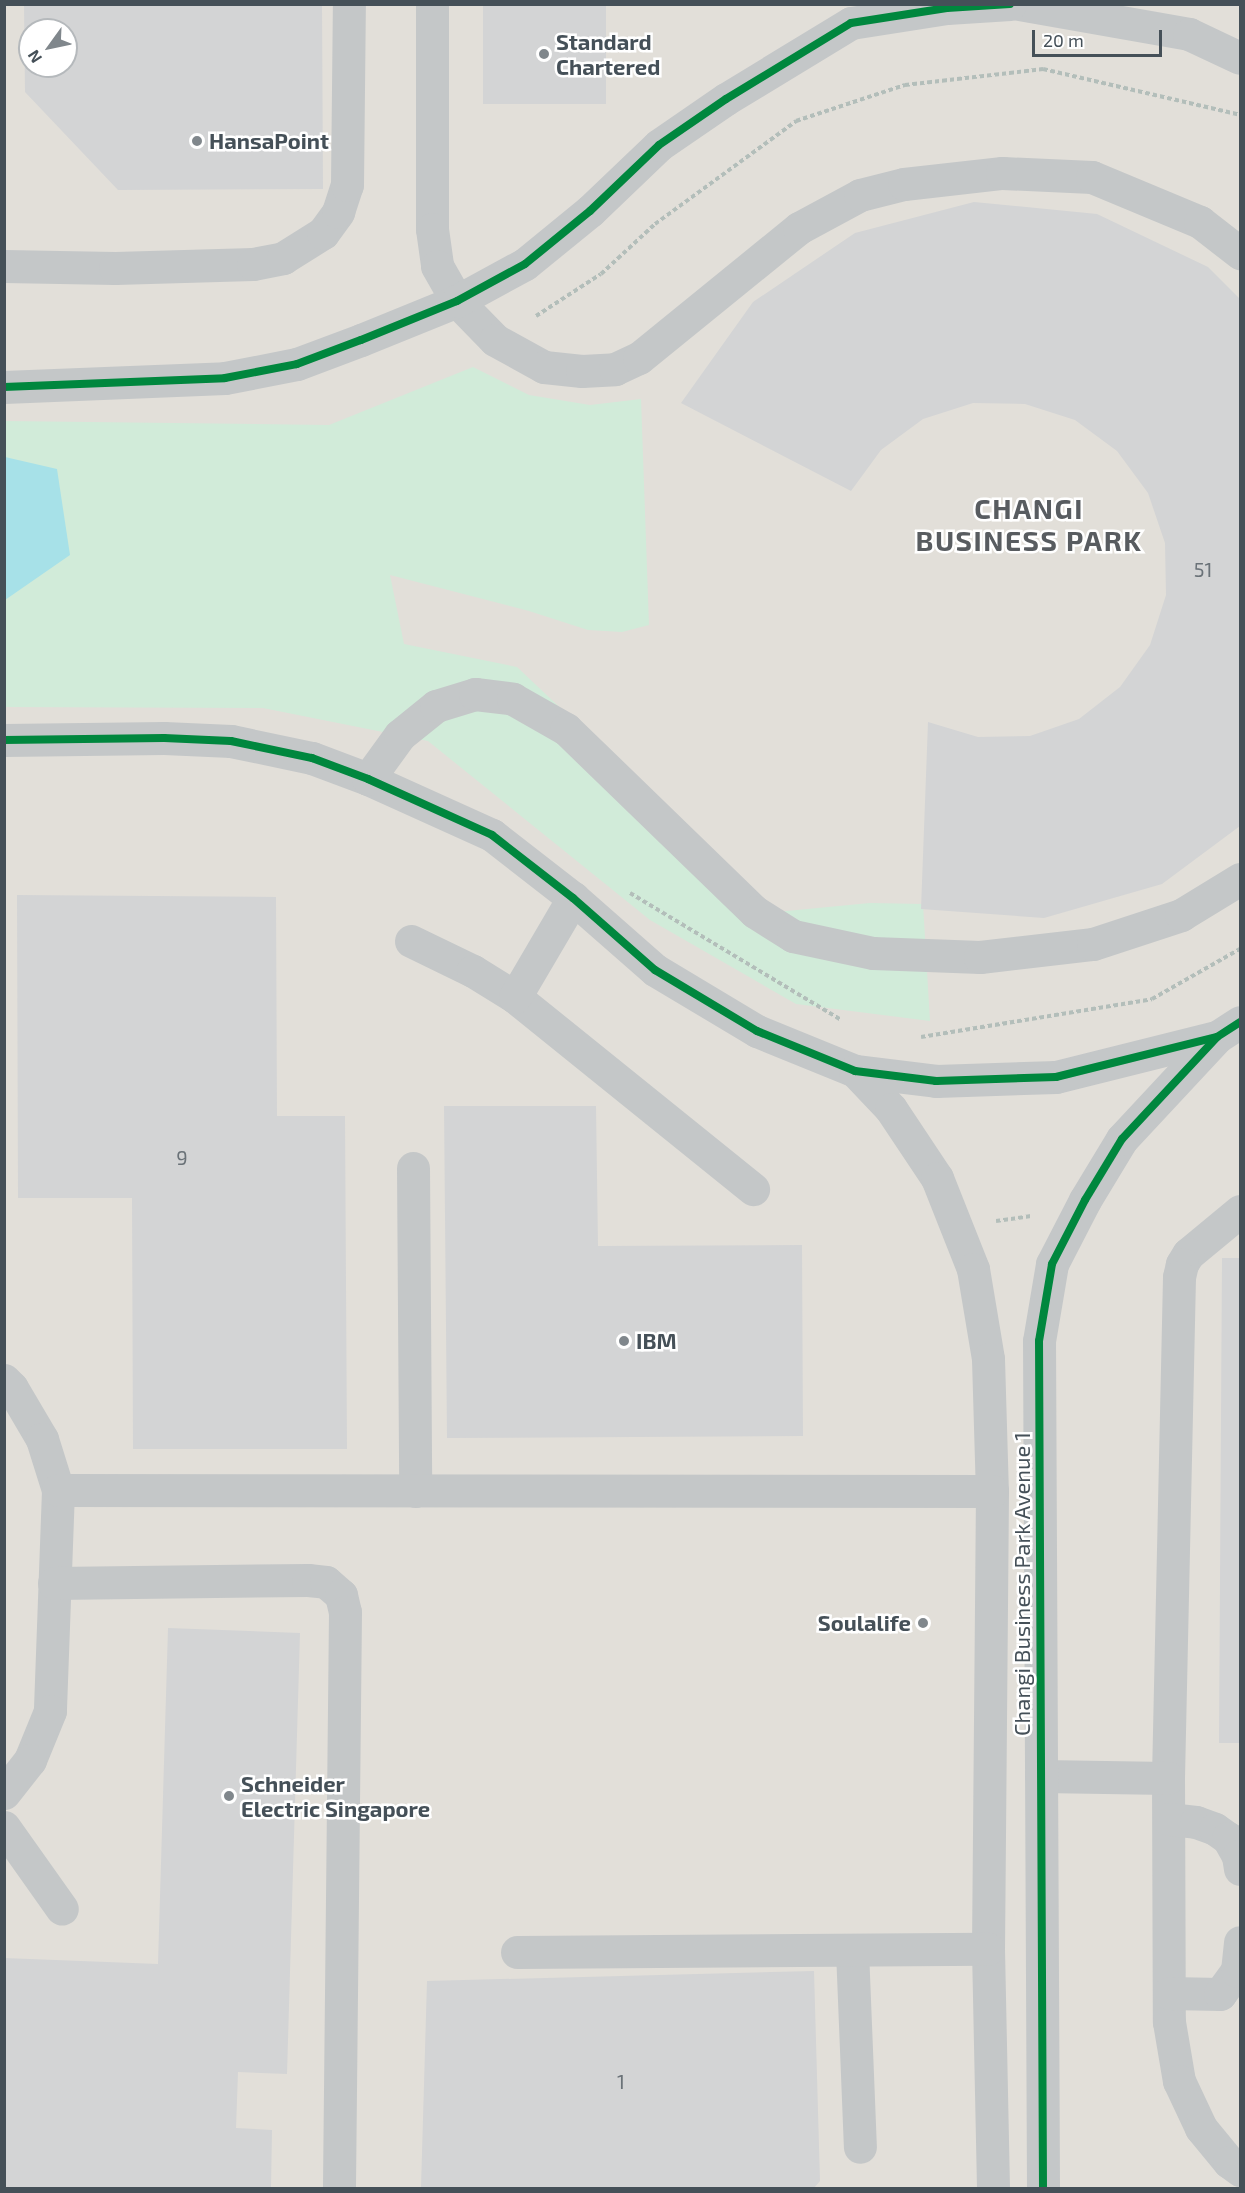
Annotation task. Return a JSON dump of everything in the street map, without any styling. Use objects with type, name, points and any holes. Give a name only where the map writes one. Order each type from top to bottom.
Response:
[{"type":"street","points":[[4,266],[115,268],[252,264],[283,258],[323,233],[338,212],[347,185],[349,4]]},
{"type":"street","points":[[432,4],[432,229],[437,266],[457,301],[495,340],[544,367],[582,371],[615,369],[639,358],[799,228],[860,195],[904,184],[1002,173],[1092,177],[1200,222],[1240,253]]},
{"type":"street","points":[[4,387],[225,378],[297,364],[457,301],[525,264],[590,211],[659,145],[726,99],[861,14],[1011,4]]},
{"type":"street","points":[[1019,4],[1189,34],[1240,58]]},
{"type":"street","points":[[1163,4],[1189,34]]},
{"type":"street","points":[[368,779],[400,735],[436,706],[475,694],[513,699],[566,729],[755,912],[793,936],[873,954],[980,957],[1093,944],[1182,915],[1240,879]]},
{"type":"street","points":[[4,740],[164,738],[231,741],[312,758],[368,779],[492,835],[573,898],[655,970],[757,1031],[855,1071],[936,1081],[1056,1077],[1229,1029]]},
{"type":"street","points":[[515,996],[573,898]]},
{"type":"street","points":[[411,940],[473,971],[515,996],[753,1189]]},
{"type":"street","name":"Changi Business Park Avenue 1","points":[[1043,2188],[1039,1341],[1052,1264],[1122,1139],[1229,1029]]},
{"type":"street","name":"Changi Business Park Avenue 1","points":[[855,1071],[891,1109],[937,1178],[973,1269],[988,1359],[992,1491],[988,1949],[993,2174]]},
{"type":"street","points":[[413,1168],[415,1491]]},
{"type":"street","points":[[1240,1212],[1188,1254],[1182,1264],[1179,1277],[1168,1778],[1169,2022],[1179,2081],[1201,2128],[1229,2162],[1240,2170]]},
{"type":"street","points":[[4,1380],[12,1388],[42,1439],[58,1490],[50,1710],[30,1760],[4,1793]]},
{"type":"street","points":[[58,1490],[992,1491]]},
{"type":"street","points":[[54,1583],[308,1580],[326,1582],[341,1595],[345,1611],[339,2188]]},
{"type":"street","points":[[1041,1776],[1168,1778]]},
{"type":"street","points":[[1169,1819],[1197,1822],[1215,1829],[1228,1838],[1238,1856],[1240,1869]]},
{"type":"street","points":[[4,1827],[62,1909]]},
{"type":"street","points":[[1169,1993],[1220,1994],[1237,1971],[1240,1942]]},
{"type":"street","points":[[517,1952],[988,1949]]},
{"type":"street","points":[[852,1950],[860,2147]]},
{"type":"street","points":[[1042,2149],[1054,2188]]},
{"type":"street","points":[[979,2188],[993,2174]]},
{"type":"path","points":[[495,340],[601,274],[655,224],[796,121],[905,85],[1043,69],[1240,115]]},
{"type":"path","points":[[957,1228],[1024,1216],[1077,1216]]},
{"type":"shaded area","name":"CHANGI BUSINESS PARK","points":[[5,5],[1240,5],[1240,2188],[5,2188]]},
{"type":"green space","points":[[473,367],[529,395],[590,405],[641,399],[649,625],[622,632],[588,630],[529,611],[390,575],[404,644],[517,667],[776,912],[870,903],[923,904],[930,1021],[796,1004],[650,920],[428,741],[263,708],[5,707],[5,421],[329,425]]},
{"type":"water","points":[[5,457],[57,469],[70,555],[5,600]]},
{"type":"building","name":"HansaPoint","points":[[24,4],[322,4],[323,189],[118,190],[25,92],[25,78],[78,78],[78,18],[24,18]]},
{"type":"building","name":"Standard Chartered","points":[[483,4],[606,4],[606,104],[483,104]]},
{"type":"building","points":[[974,202],[1097,214],[1208,267],[1240,299],[1240,826],[1162,884],[1044,918],[921,909],[928,722],[978,737],[1030,736],[1079,719],[1120,687],[1150,645],[1166,595],[1165,543],[1148,493],[1117,451],[1075,420],[1025,404],[973,403],[923,419],[881,450],[851,491],[681,403],[753,302],[855,233]]},
{"type":"building","points":[[17,895],[276,897],[277,1116],[345,1116],[347,1449],[133,1449],[132,1198],[18,1198]]},
{"type":"building","name":"IBM","points":[[444,1106],[596,1106],[598,1246],[802,1245],[803,1436],[447,1438]]},
{"type":"building","points":[[1222,1258],[1240,1258],[1240,1743],[1219,1743]]},
{"type":"building","name":"Schneider Electric Singapore","points":[[168,1628],[300,1633],[287,2074],[238,2072],[236,2128],[272,2130],[271,2188],[4,2188],[4,1958],[158,1964]]},
{"type":"building","points":[[814,1971],[820,2181],[814,2188],[421,2188],[427,1981]]},
{"type":"cycle path","points":[[4,387],[225,378],[297,364],[361,340],[457,301],[525,264],[590,211],[659,145],[726,99],[851,23],[947,8],[1010,4]]},
{"type":"cycle path","points":[[4,740],[164,738],[231,741],[312,758],[368,779],[492,835],[573,898],[655,970],[757,1031],[855,1071],[936,1081],[1056,1077],[1217,1037],[1240,1022]]},
{"type":"cycle path","points":[[1043,2188],[1039,1341],[1052,1264],[1085,1200],[1122,1139],[1217,1037]]},
{"type":"place","name":"Standard Chartered","points":[[544,54]]},
{"type":"place","name":"HansaPoint","points":[[197,141]]},
{"type":"place","name":"IBM","points":[[624,1341]]},
{"type":"place","name":"Soulalife","points":[[923,1623]]},
{"type":"place","name":"Schneider Electric Singapore","points":[[229,1796]]},
{"type":"district","name":"CHANGI BUSINESS PARK","points":[[1029,524]]}]
